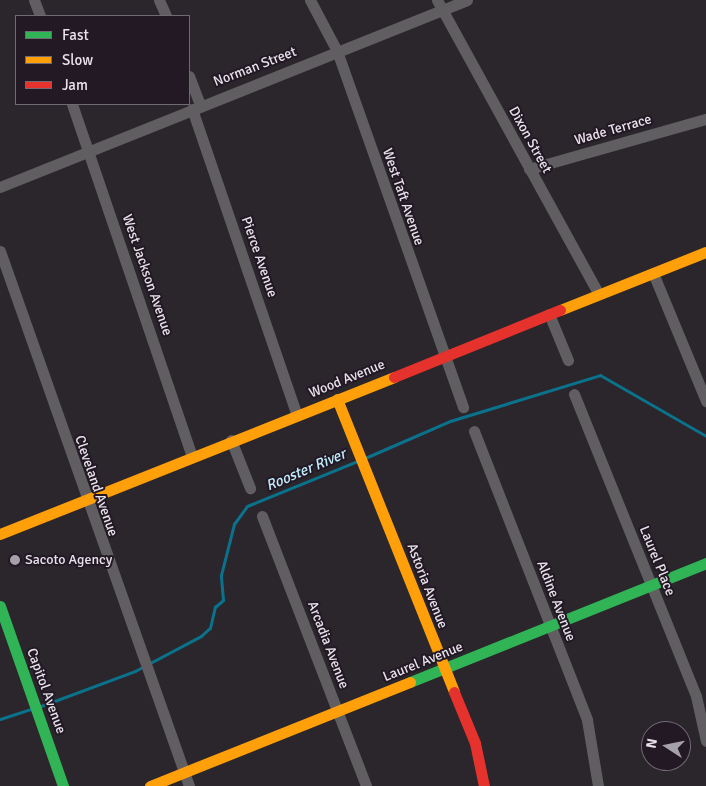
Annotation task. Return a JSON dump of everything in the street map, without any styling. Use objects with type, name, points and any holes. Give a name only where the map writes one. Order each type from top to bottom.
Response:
[{"type":"street","points":[[34,0],[40,15]]},
{"type":"street","points":[[159,0],[166,15]]},
{"type":"street","name":"West Taft Avenue","points":[[310,0],[337,51],[442,357],[463,406]]},
{"type":"street","name":"Norman Street","points":[[0,186],[337,51],[440,5],[467,0]]},
{"type":"street","name":"Dixon Street","points":[[440,5],[598,293]]},
{"type":"street","name":"Pierce Avenue","points":[[190,80],[196,107],[298,414]]},
{"type":"street","name":"West Jackson Avenue","points":[[72,105],[192,456]]},
{"type":"street","name":"Wade Terrace","points":[[529,169],[706,120]]},
{"type":"street","name":"Cleveland Avenue","points":[[0,250],[85,501],[189,786]]},
{"type":"street","name":"Wood Avenue","points":[[0,534],[550,314],[598,293],[706,252]]},
{"type":"street","points":[[653,272],[706,401]]},
{"type":"street","points":[[550,314],[568,360]]},
{"type":"street","name":"Laurel Place","points":[[574,394],[696,696],[706,741]]},
{"type":"street","name":"Astoria Avenue","points":[[337,399],[444,671],[475,743],[484,786]]},
{"type":"street","name":"Aldine Avenue","points":[[474,431],[587,720],[598,786]]},
{"type":"street","points":[[231,440],[250,488]]},
{"type":"street","name":"Arcadia Avenue","points":[[262,516],[366,786]]},
{"type":"street","name":"Laurel Avenue","points":[[150,786],[444,671],[549,625],[706,563]]},
{"type":"street","name":"Capitol Avenue","points":[[0,606],[63,786]]},
{"type":"waterway","name":"Rooster River","points":[[365,458],[450,421],[600,375],[706,436]]},
{"type":"waterway","name":"Rooster River","points":[[41,706],[135,671],[201,636],[210,628],[215,607],[223,600],[221,575],[234,524],[247,506],[357,461]]},
{"type":"waterway","name":"Rooster River","points":[[0,719],[30,709]]},
{"type":"traffic: fast","points":[[410,682],[706,563]]},
{"type":"traffic: fast","points":[[0,606],[63,786]]},
{"type":"traffic: slow","points":[[560,310],[706,252]]},
{"type":"traffic: slow","points":[[0,534],[394,377]]},
{"type":"traffic: slow","points":[[337,399],[454,692]]},
{"type":"traffic: slow","points":[[150,786],[410,682]]},
{"type":"traffic: jam","points":[[394,377],[560,310]]},
{"type":"traffic: jam","points":[[454,692],[475,743],[484,786]]},
{"type":"place","name":"Sacoto Agency","points":[[15,560]]}]
